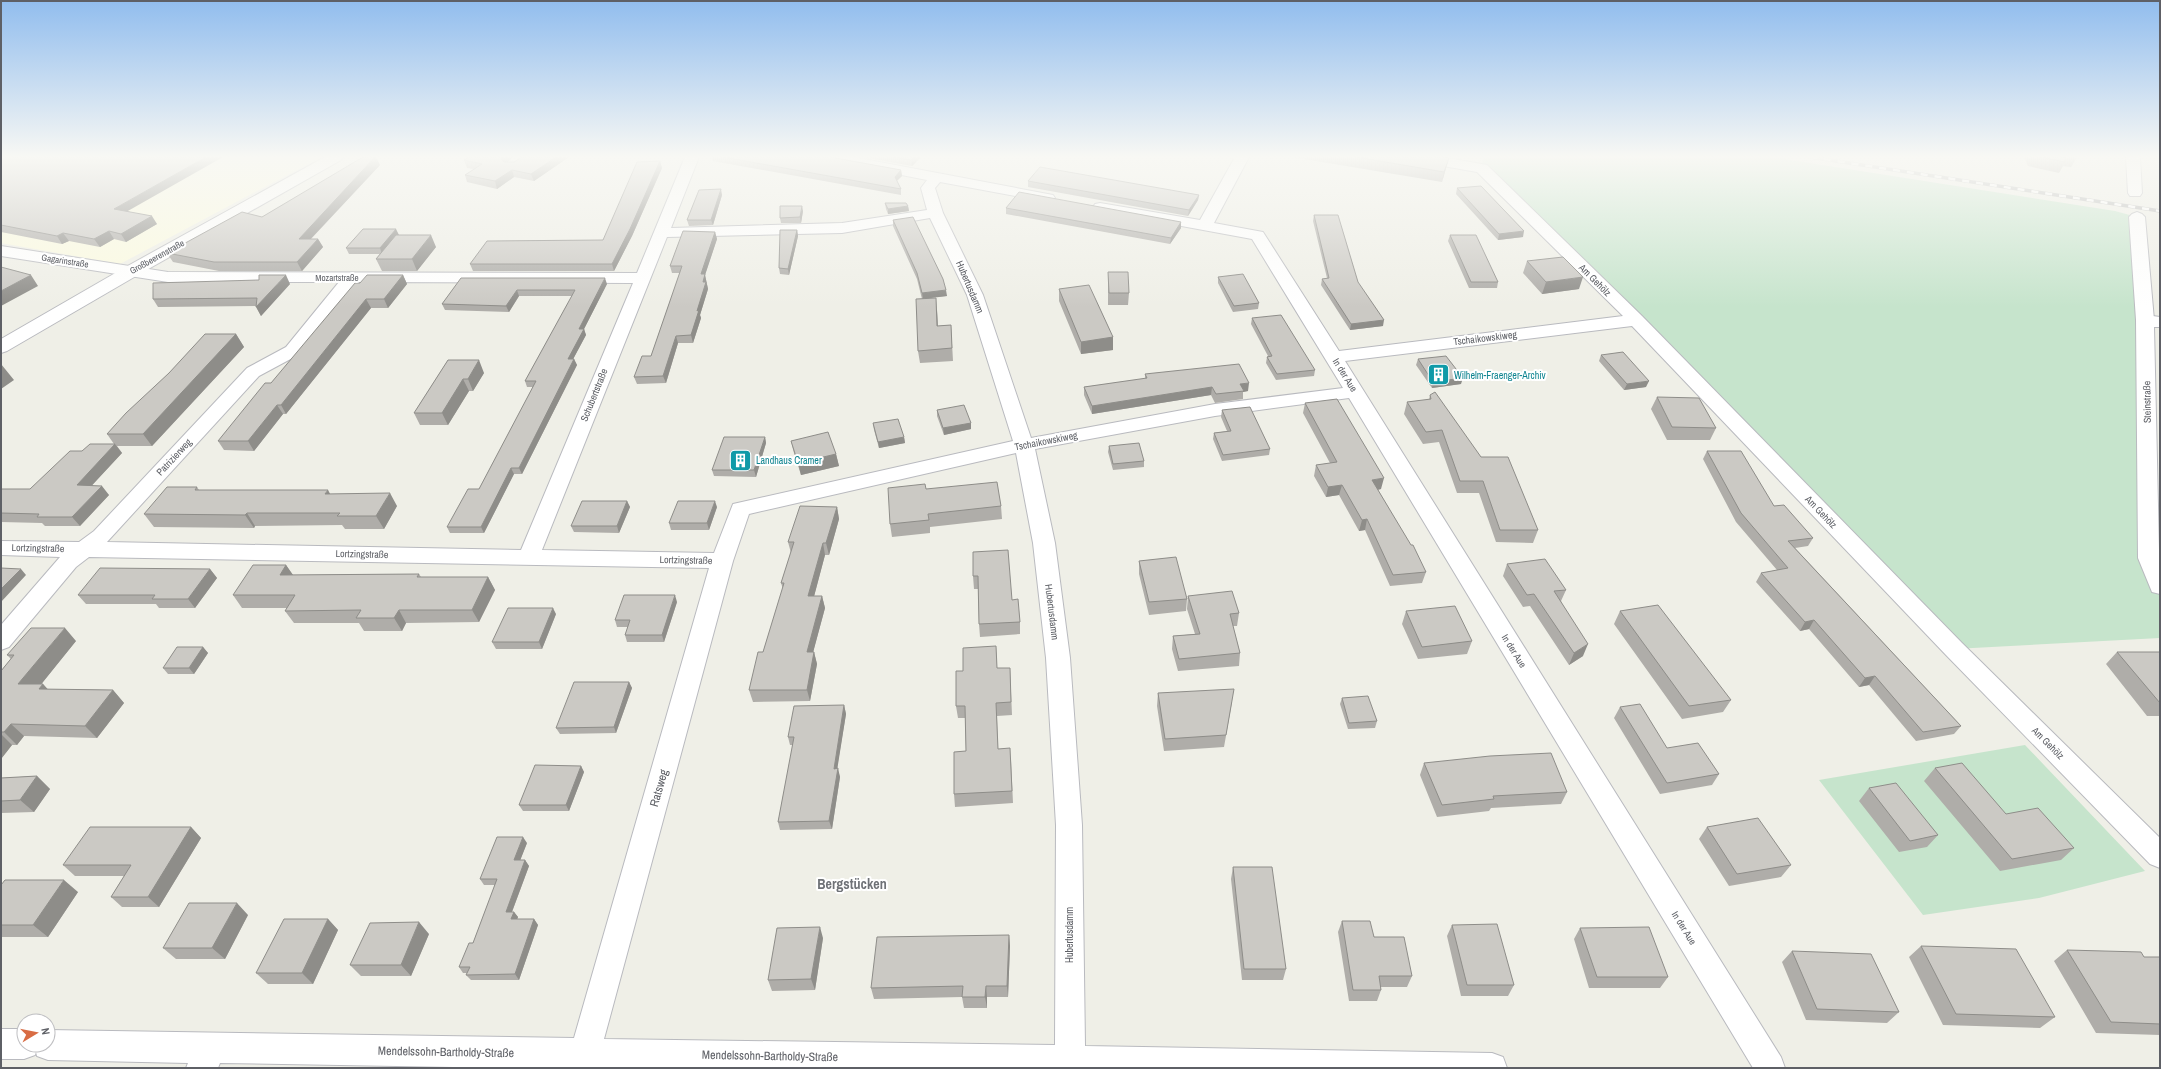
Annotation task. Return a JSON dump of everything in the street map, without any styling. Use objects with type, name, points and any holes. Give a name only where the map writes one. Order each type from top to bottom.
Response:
[{"type":"street","name":"Großbeerenstraße","points":[[1,347],[130,272],[247,207]]},
{"type":"street","name":"Schubertstraße","points":[[529,557],[671,207]]},
{"type":"street","name":"Hubertusdamm","points":[[933,207],[975,295],[1024,445],[1044,543],[1058,658],[1069,825],[1070,1064]]},
{"type":"street","points":[[1100,207],[1205,226],[1215,207]]},
{"type":"street","name":"Am Gehölz","points":[[1521,207],[1636,320],[1954,649],[2160,856]]},
{"type":"street","points":[[660,233],[842,228],[935,213]]},
{"type":"street","name":"Steinstraße","points":[[2137,217],[2153,321],[2149,558],[2160,586]]},
{"type":"street","name":"In der Aue","points":[[1205,226],[1258,235],[1770,1068]]},
{"type":"street","name":"Gagarinstraße","points":[[1,251],[130,272]]},
{"type":"street","name":"Mozartstraße","points":[[130,272],[168,277],[350,279],[642,278]]},
{"type":"street","name":"Patrizierweg","points":[[1,641],[68,562],[101,536],[253,372],[292,351],[350,279]]},
{"type":"street","name":"Tschaikowskiweg","points":[[1334,357],[1636,320]]},
{"type":"street","name":"Tschaikowskiweg","points":[[740,509],[1024,445],[1215,410],[1355,392]]},
{"type":"street","name":"Ratsweg","points":[[582,1061],[722,560],[740,509]]},
{"type":"street","name":"Lortzingstraße","points":[[1,548],[722,560]]},
{"type":"street","points":[[1,1044],[16,1044]]},
{"type":"street","name":"Mendelssohn-Bartholdy-Straße","points":[[56,1046],[207,1058],[1492,1068]]},
{"type":"shaded area","points":[[1,207],[227,207],[120,264],[1,243]]},
{"type":"shaded area","points":[[1520,207],[2089,207],[2115,211],[2137,217],[2149,557],[2160,586],[2160,638],[1954,649]]},
{"type":"shaded area","points":[[2025,745],[2145,871],[2039,898],[1923,915],[1819,780]]},
{"type":"building","points":[[1,207],[118,207],[114,209],[152,216],[121,234],[109,231],[94,239],[63,233],[57,236],[1,225]]},
{"type":"building","points":[[279,207],[329,207],[299,239],[318,239],[297,262],[214,262],[167,253],[242,212],[262,217]]},
{"type":"building","points":[[617,207],[640,207],[612,264],[470,264],[487,241],[603,240]]},
{"type":"building","points":[[692,207],[715,207],[711,220],[687,220]]},
{"type":"building","points":[[780,207],[802,207],[800,217],[780,218]]},
{"type":"building","points":[[887,207],[902,207],[888,209]]},
{"type":"building","points":[[1099,207],[1181,222],[1171,238],[1006,208]]},
{"type":"building","points":[[1172,207],[1191,207],[1189,210]]},
{"type":"building","points":[[1474,207],[1501,207],[1524,231],[1499,234]]},
{"type":"building","points":[[1314,215],[1338,215],[1358,282],[1384,320],[1351,324],[1322,279],[1329,278]]},
{"type":"building","points":[[913,217],[943,279],[946,290],[922,293],[917,273],[893,220]]},
{"type":"building","points":[[363,229],[396,229],[380,248],[346,248]]},
{"type":"building","points":[[780,230],[797,230],[788,269],[779,268]]},
{"type":"building","points":[[683,231],[715,232],[701,274],[705,274],[703,282],[706,282],[691,335],[676,336],[663,376],[634,377],[642,356],[651,356],[682,266],[670,266]]},
{"type":"building","points":[[396,235],[431,235],[412,259],[376,259]]},
{"type":"building","points":[[1450,235],[1476,235],[1498,282],[1471,282]]},
{"type":"building","points":[[1563,257],[1583,277],[1546,282],[1527,261]]},
{"type":"building","points":[[1,267],[31,275],[1,291]]},
{"type":"building","points":[[1108,272],[1128,272],[1129,293],[1109,293]]},
{"type":"building","points":[[1243,274],[1259,303],[1234,306],[1218,277]]},
{"type":"building","points":[[259,275],[286,275],[256,307],[257,298],[153,299],[153,283],[259,280]]},
{"type":"building","points":[[367,275],[403,275],[384,299],[366,299],[281,405],[277,405],[248,441],[218,441],[265,383],[271,383],[355,283],[360,283]]},
{"type":"building","points":[[461,278],[605,278],[579,329],[584,329],[568,359],[574,359],[519,468],[511,468],[481,527],[447,527],[468,489],[479,489],[536,381],[525,381],[575,290],[517,290],[506,306],[442,304]]},
{"type":"building","points":[[1089,285],[1113,337],[1081,342],[1059,289]]},
{"type":"building","points":[[936,298],[937,326],[951,325],[952,348],[918,351],[916,299]]},
{"type":"building","points":[[1281,315],[1315,370],[1277,374],[1267,357],[1272,356],[1252,318]]},
{"type":"building","points":[[205,334],[236,334],[143,434],[107,434],[126,413],[169,373]]},
{"type":"building","points":[[1623,352],[1649,381],[1627,384],[1601,355]]},
{"type":"building","name":"Wilhelm-Fraenger-Archiv","points":[[1446,356],[1463,378],[1433,382],[1418,359]]},
{"type":"building","points":[[448,360],[479,360],[468,379],[463,379],[442,413],[414,413]]},
{"type":"building","points":[[1239,364],[1249,383],[1240,384],[1244,391],[1216,394],[1212,387],[1092,406],[1084,387],[1147,378],[1145,374]]},
{"type":"building","points":[[1435,392],[1481,457],[1508,457],[1538,530],[1500,530],[1483,481],[1460,481],[1442,430],[1426,432],[1407,402],[1431,399],[1430,395]]},
{"type":"building","points":[[1657,397],[1699,398],[1716,428],[1672,427]]},
{"type":"building","points":[[1337,399],[1384,478],[1372,480],[1411,545],[1413,545],[1426,572],[1393,575],[1367,519],[1362,520],[1342,485],[1328,487],[1316,465],[1337,462],[1305,403]]},
{"type":"building","points":[[964,405],[971,423],[943,428],[937,410]]},
{"type":"building","points":[[1250,407],[1270,449],[1223,455],[1214,433],[1231,431],[1222,410]]},
{"type":"building","points":[[898,419],[904,437],[878,442],[873,423]]},
{"type":"building","points":[[828,432],[836,454],[798,463],[791,441]]},
{"type":"building","name":"Landhaus Cramer","points":[[724,437],[765,437],[754,470],[712,470]]},
{"type":"building","points":[[1139,443],[1144,461],[1113,464],[1109,446]]},
{"type":"building","points":[[90,444],[115,444],[77,485],[102,486],[72,517],[37,517],[39,514],[1,513],[1,489],[30,489],[70,451],[82,451]]},
{"type":"building","points":[[1707,451],[1741,451],[1774,506],[1784,505],[1813,538],[1788,541],[1961,726],[1923,732],[1875,676],[1865,678],[1814,620],[1805,622],[1761,573],[1788,568],[1741,513]]},
{"type":"building","points":[[997,482],[1001,506],[928,514],[929,520],[890,524],[888,488],[925,484],[926,489]]},
{"type":"building","points":[[167,487],[197,487],[195,490],[328,490],[325,494],[390,493],[376,516],[337,516],[340,513],[247,513],[245,515],[144,514]]},
{"type":"building","points":[[582,501],[627,501],[617,526],[571,526]]},
{"type":"building","points":[[678,501],[715,501],[707,523],[669,523]]},
{"type":"building","points":[[800,506],[837,507],[826,543],[823,543],[808,596],[822,596],[807,652],[814,652],[807,690],[749,690],[758,652],[763,652],[784,583],[781,583],[794,542],[788,542]]},
{"type":"building","points":[[1008,550],[1012,600],[1018,599],[1020,622],[979,624],[978,576],[973,576],[973,552]]},
{"type":"building","points":[[1176,557],[1187,599],[1149,602],[1139,561]]},
{"type":"building","points":[[1545,559],[1566,590],[1554,591],[1588,644],[1574,653],[1534,594],[1527,595],[1507,564]]},
{"type":"building","points":[[253,565],[286,565],[280,575],[419,574],[417,577],[488,577],[472,610],[399,610],[394,618],[356,618],[361,610],[285,611],[295,595],[233,595]]},
{"type":"building","points":[[1,568],[21,569],[1,589]]},
{"type":"building","points":[[100,568],[210,569],[188,599],[152,599],[155,595],[78,595]]},
{"type":"building","points":[[1232,591],[1239,613],[1230,614],[1240,653],[1179,659],[1173,636],[1200,634],[1188,596]]},
{"type":"building","points":[[624,595],[675,595],[662,635],[625,635],[630,620],[615,620]]},
{"type":"building","points":[[1658,605],[1731,700],[1689,706],[1620,611]]},
{"type":"building","points":[[1455,606],[1472,641],[1422,647],[1406,611]]},
{"type":"building","points":[[508,608],[553,608],[539,642],[492,642]]},
{"type":"building","points":[[31,628],[65,628],[18,684],[43,684],[39,689],[113,690],[85,726],[11,724],[4,732],[1,732],[1,671],[14,655],[7,655]]},
{"type":"building","points":[[996,646],[997,668],[1010,668],[1011,702],[996,703],[998,749],[1010,748],[1012,791],[954,794],[954,752],[966,751],[965,706],[956,706],[956,671],[963,671],[963,648]]},
{"type":"building","points":[[177,647],[203,647],[189,668],[163,668]]},
{"type":"building","points":[[2117,652],[2160,652],[2160,703]]},
{"type":"building","points":[[574,682],[629,682],[614,727],[556,728]]},
{"type":"building","points":[[1234,689],[1226,735],[1165,739],[1158,693]]},
{"type":"building","points":[[1368,696],[1377,721],[1349,723],[1342,698]]},
{"type":"building","points":[[1640,704],[1667,748],[1698,743],[1719,774],[1667,783],[1620,707]]},
{"type":"building","points":[[844,705],[834,769],[838,768],[829,821],[778,822],[794,737],[788,737],[794,706]]},
{"type":"building","points":[[1551,753],[1567,792],[1493,796],[1494,799],[1442,805],[1424,763],[1490,756]]},
{"type":"building","points":[[1962,763],[2006,814],[2038,808],[2074,848],[2012,859],[1935,768]]},
{"type":"building","points":[[535,765],[581,766],[566,805],[519,805]]},
{"type":"building","points":[[37,776],[20,800],[1,801],[1,778]]},
{"type":"building","points":[[1896,783],[1938,835],[1910,841],[1869,788]]},
{"type":"building","points":[[1758,818],[1791,865],[1737,874],[1707,827]]},
{"type":"building","points":[[90,827],[191,827],[148,897],[111,897],[131,865],[63,865]]},
{"type":"building","points":[[497,837],[523,837],[514,860],[525,860],[506,912],[514,912],[511,919],[534,919],[515,974],[466,975],[470,967],[459,967],[469,943],[473,943],[497,879],[480,879]]},
{"type":"building","points":[[1233,867],[1272,867],[1286,969],[1244,969]]},
{"type":"building","points":[[5,880],[64,880],[33,925],[1,925],[1,885]]},
{"type":"building","points":[[189,903],[237,903],[212,948],[163,948]]},
{"type":"building","points":[[284,919],[328,919],[302,973],[256,973]]},
{"type":"building","points":[[1342,921],[1370,921],[1374,937],[1404,937],[1412,976],[1379,976],[1381,990],[1353,990]]},
{"type":"building","points":[[419,922],[401,965],[350,965],[370,923]]},
{"type":"building","points":[[1497,924],[1514,985],[1467,985],[1452,925]]},
{"type":"building","points":[[820,927],[811,979],[768,980],[777,928]]},
{"type":"building","points":[[1649,927],[1668,977],[1597,977],[1580,928]]},
{"type":"building","points":[[1009,935],[1007,986],[986,986],[985,997],[962,997],[963,986],[871,988],[877,937]]},
{"type":"building","points":[[1921,946],[2016,949],[2055,1017],[1956,1014]]},
{"type":"building","points":[[2067,950],[2141,952],[2144,957],[2160,957],[2160,1024],[2111,1022]]},
{"type":"building","points":[[1792,951],[1871,954],[1899,1012],[1817,1009]]},
{"type":"railway","points":[[2133,207],[2160,211]]},
{"type":"place","name":"Wilhelm-Fraenger-Archiv","points":[[1438,375]]},
{"type":"place","name":"Landhaus Cramer","points":[[740,460]]},
{"type":"district","name":"Bergstücken","points":[[852,884]]}]
